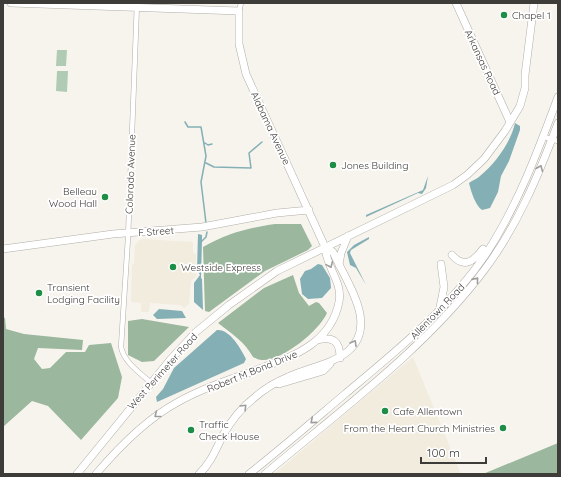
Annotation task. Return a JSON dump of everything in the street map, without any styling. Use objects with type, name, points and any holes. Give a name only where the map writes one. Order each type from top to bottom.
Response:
[{"type":"street","points":[[11,3],[137,5],[239,11]]},
{"type":"street","name":"Alabama Avenue","points":[[241,3],[239,11],[239,44],[246,74],[325,247]]},
{"type":"street","name":"Arkansas Road","points":[[456,3],[510,122]]},
{"type":"street","points":[[510,122],[525,76],[534,3]]},
{"type":"street","name":"Colorado Avenue","points":[[137,5],[128,233],[121,347],[125,357],[150,382]]},
{"type":"street","name":"Allentown Road","points":[[249,474],[396,352],[439,310],[470,275],[486,253],[527,179],[558,97]]},
{"type":"street","name":"West Perimeter Road","points":[[77,474],[150,382],[196,332],[229,305],[277,271],[453,185],[467,175],[484,159],[510,122]]},
{"type":"street","name":"Allentown Road","points":[[265,474],[401,359],[463,296],[485,269],[512,227],[555,140],[558,123]]},
{"type":"street","points":[[544,136],[555,140]]},
{"type":"street","name":"F Street","points":[[3,249],[128,233],[202,227],[277,213],[308,210]]},
{"type":"street","points":[[452,255],[461,262],[474,261],[504,222]]},
{"type":"street","points":[[339,265],[341,253],[348,236]]},
{"type":"street","name":"Robert M Bond Drive","points":[[200,474],[210,462],[234,418],[254,398],[292,375],[333,362],[352,347],[360,320],[355,298],[333,252],[325,247]]},
{"type":"street","name":"Robert M Bond Drive","points":[[96,474],[132,436],[171,406],[192,395],[292,357],[317,340],[333,319],[339,300],[338,282],[326,256],[325,247]]},
{"type":"street","points":[[439,310],[444,286],[441,264]]},
{"type":"street","points":[[317,340],[329,339],[337,343],[340,348],[340,358]]},
{"type":"shaded area","points":[[143,239],[193,242],[193,253],[196,254],[195,273],[197,276],[191,281],[189,304],[184,308],[180,305],[150,303],[149,312],[141,312],[141,303],[131,302],[132,265],[134,263],[135,245]]},
{"type":"shaded area","points":[[413,357],[461,474],[274,474]]},
{"type":"green space","points":[[57,50],[67,50],[66,66],[56,66]]},
{"type":"green space","points":[[57,71],[68,71],[67,92],[56,91]]},
{"type":"green space","points":[[275,224],[301,224],[312,246],[308,250],[265,271],[209,312],[205,311],[203,247],[238,232]]},
{"type":"green space","points":[[293,275],[299,293],[309,306],[316,302],[319,303],[327,313],[316,328],[299,344],[279,356],[270,359],[262,360],[255,358],[242,342],[218,323],[264,288]]},
{"type":"green space","points":[[3,317],[5,318],[6,329],[24,334],[83,340],[82,350],[38,348],[34,359],[42,369],[50,368],[66,352],[85,352],[89,345],[111,343],[122,377],[118,398],[81,440],[48,406],[32,401],[3,427]]},
{"type":"green space","points":[[142,319],[189,327],[154,361],[142,362],[128,355],[128,321]]},
{"type":"green space","points":[[558,443],[558,474],[483,474]]},
{"type":"water","points":[[515,123],[520,126],[520,130],[509,161],[501,176],[498,192],[490,208],[482,210],[475,201],[469,183],[486,171],[497,159],[510,138]]},
{"type":"water","points":[[428,176],[426,188],[422,194],[418,193],[366,217],[366,215],[423,190]]},
{"type":"water","points":[[198,234],[202,235],[201,278],[203,310],[194,302],[194,283],[200,275],[197,270]]},
{"type":"water","points":[[369,237],[369,239],[351,250],[350,253],[366,285],[356,268],[350,265],[347,252],[354,245]]},
{"type":"water","points":[[318,264],[322,265],[330,278],[331,288],[322,298],[308,299],[302,294],[300,279],[305,271]]},
{"type":"water","points":[[159,309],[182,311],[186,318],[157,319],[153,315]]},
{"type":"water","points":[[217,330],[231,336],[246,359],[244,363],[157,402],[156,397],[163,389],[174,368]]},
{"type":"waterway","points":[[185,122],[188,127],[201,127],[206,156],[201,182],[206,223]]},
{"type":"waterway","points":[[206,163],[214,167],[251,168],[249,153],[262,142]]},
{"type":"waterway","points":[[205,143],[208,145],[212,144]]},
{"type":"waterway","points":[[202,241],[206,237],[207,232]]},
{"type":"place","name":"Chapel 1","points":[[504,15]]},
{"type":"place","name":"Jones Building","points":[[333,165]]},
{"type":"place","name":"Belleau Wood Hall","points":[[105,197]]},
{"type":"place","name":"Westside Express","points":[[173,267]]},
{"type":"place","name":"Transient Lodging Facility","points":[[39,293]]},
{"type":"place","name":"Cafe Allentown","points":[[385,411]]},
{"type":"place","name":"From the Heart Church Ministries","points":[[503,428]]},
{"type":"place","name":"Traffic Check House","points":[[191,430]]}]
